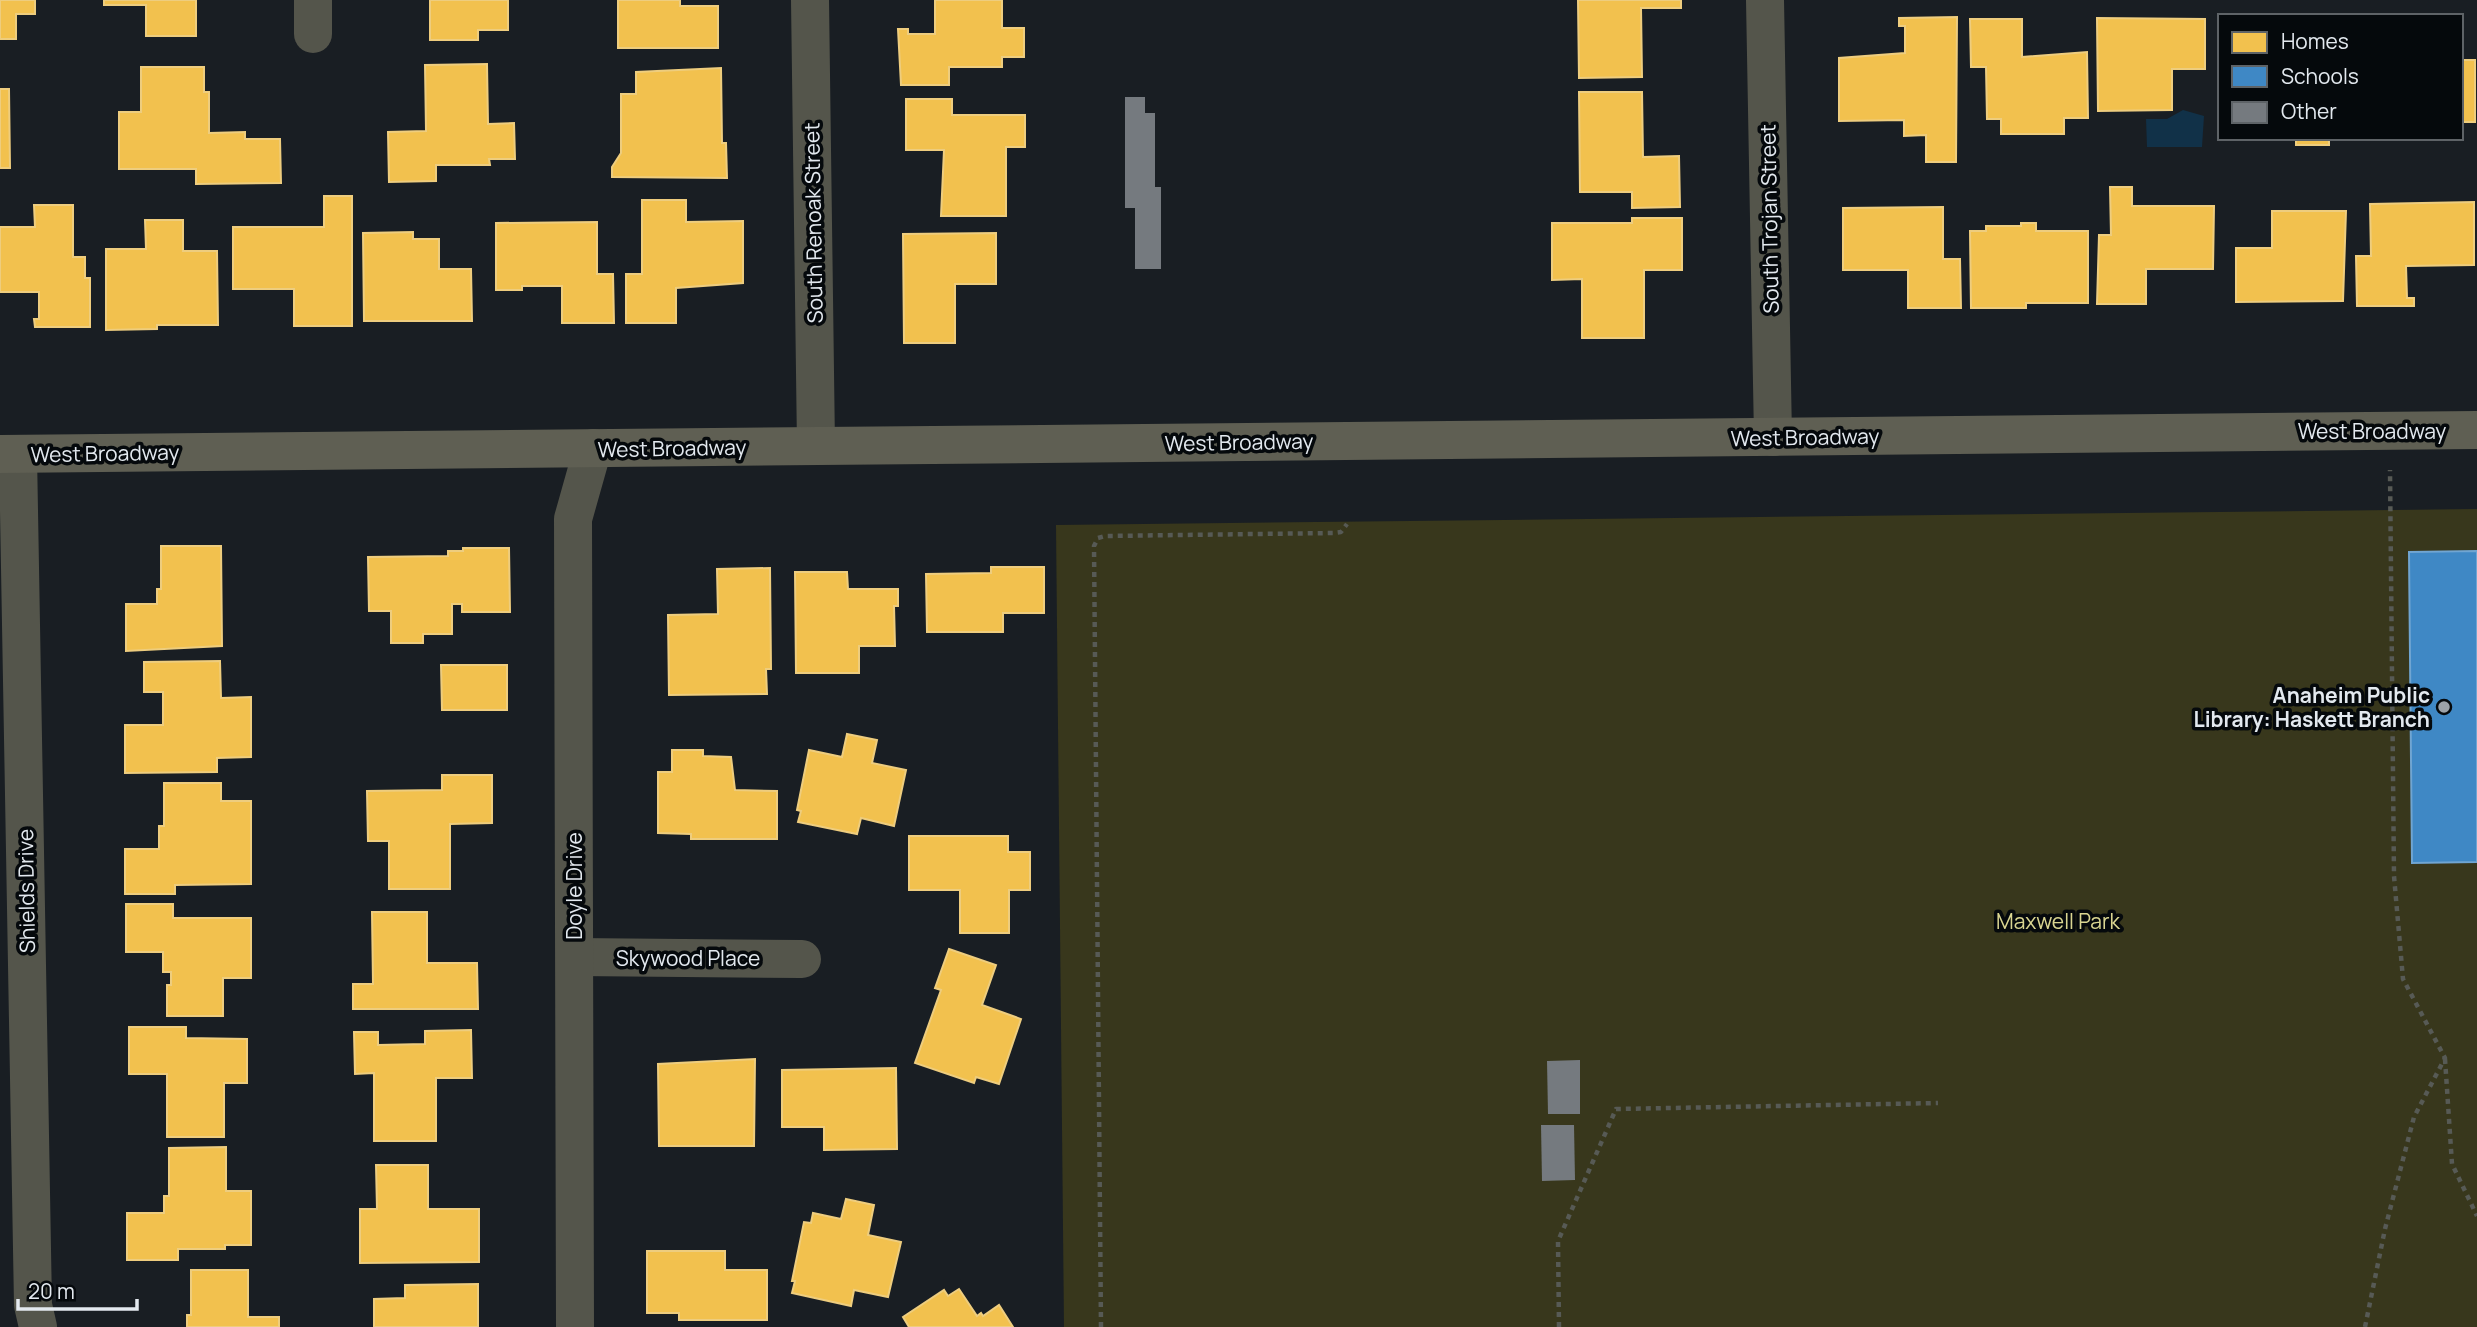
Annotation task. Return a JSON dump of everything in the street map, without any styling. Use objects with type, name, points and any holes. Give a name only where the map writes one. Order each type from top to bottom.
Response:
[{"type":"main road","name":"West Broadway","points":[[9,454],[2477,430]]},
{"type":"street","name":"South Renoak Street","points":[[810,0],[816,446]]},
{"type":"street","name":"South Trojan Street","points":[[1765,0],[1773,437]]},
{"type":"street","name":"Doyle Drive","points":[[575,1327],[573,519],[593,449]]},
{"type":"street","name":"Shields Drive","points":[[9,454],[33,1291],[38,1327]]},
{"type":"street","name":"Skywood Place","points":[[575,957],[802,959]]},
{"type":"path","points":[[2391,431],[2389,564],[2394,876],[2403,979],[2445,1059],[2452,1164],[2477,1216]]},
{"type":"path","points":[[1101,1327],[1094,546],[1098,538],[1105,536],[1341,533],[1347,524]]},
{"type":"path","points":[[2365,1327],[2385,1228],[2414,1117],[2445,1059]]},
{"type":"path","points":[[1559,1327],[1558,1241],[1616,1110],[1938,1103]]},
{"type":"green space","name":"Maxwell Park","points":[[2477,509],[2477,1327],[1064,1327],[1056,525]]},
{"type":"water","points":[[2183,110],[2204,116],[2202,147],[2147,147],[2146,119],[2167,119]]},
{"type":"building: Homes","points":[[0,0],[35,0],[35,14],[16,14],[16,39],[0,39]]},
{"type":"building: Homes","points":[[104,0],[196,0],[196,36],[146,36],[146,5],[104,5]]},
{"type":"building: Homes","points":[[430,0],[508,0],[508,30],[478,30],[478,40],[430,40]]},
{"type":"building: Homes","points":[[618,0],[680,0],[680,6],[718,6],[718,48],[618,48]]},
{"type":"building: Homes","points":[[935,0],[1002,0],[1002,28],[1024,28],[1024,57],[1002,57],[1002,67],[949,67],[949,85],[901,85],[898,29],[908,29],[908,34],[935,34]]},
{"type":"building: Homes","points":[[1578,0],[1681,0],[1681,8],[1641,8],[1642,77],[1579,78]]},
{"type":"building: Homes","points":[[1957,17],[1956,162],[1926,162],[1926,135],[1904,136],[1904,120],[1839,121],[1839,58],[1905,53],[1905,26],[1899,26],[1899,18]]},
{"type":"building: Homes","points":[[2097,18],[2205,19],[2205,69],[2172,69],[2172,110],[2098,111]]},
{"type":"building: Homes","points":[[1970,19],[2022,19],[2022,57],[2087,52],[2088,118],[2064,118],[2064,134],[2001,134],[2001,119],[1987,119],[1986,67],[1971,67]]},
{"type":"building: Homes","points":[[2463,60],[2475,60],[2475,122],[2463,122]]},
{"type":"building: Homes","points":[[487,64],[488,124],[514,123],[515,159],[489,159],[490,165],[436,165],[436,181],[389,182],[388,132],[426,131],[425,65]]},
{"type":"building: Homes","points":[[141,67],[204,67],[204,92],[209,92],[209,133],[245,132],[245,139],[280,139],[281,183],[196,184],[196,169],[119,169],[119,112],[141,112]]},
{"type":"building: Homes","points":[[721,68],[722,143],[726,143],[727,178],[612,177],[612,167],[621,153],[621,94],[636,94],[636,72]]},
{"type":"building: Homes","points":[[0,89],[9,89],[10,168],[0,168]]},
{"type":"building: Homes","points":[[1579,92],[1642,92],[1643,157],[1679,156],[1680,207],[1632,208],[1632,192],[1580,192]]},
{"type":"building: Homes","points":[[906,99],[952,99],[952,115],[1025,115],[1025,147],[1006,147],[1006,216],[941,216],[944,150],[906,150]]},
{"type":"building: Homes","points":[[2296,140],[2329,140],[2329,145],[2296,145]]},
{"type":"building: Homes","points":[[2110,187],[2132,187],[2132,206],[2214,206],[2213,269],[2146,269],[2146,304],[2097,304],[2099,235],[2111,235]]},
{"type":"building: Homes","points":[[324,196],[352,196],[352,326],[294,326],[294,289],[233,289],[233,227],[324,227]]},
{"type":"building: Homes","points":[[642,200],[686,200],[686,222],[743,221],[743,283],[676,288],[676,323],[626,323],[626,274],[642,274]]},
{"type":"building: Homes","points":[[2474,202],[2474,265],[2406,266],[2407,298],[2414,298],[2414,306],[2357,306],[2356,256],[2371,256],[2370,204]]},
{"type":"building: Homes","points":[[34,205],[73,205],[73,257],[85,257],[85,278],[90,278],[90,327],[35,327],[34,319],[39,319],[39,292],[0,292],[0,227],[35,227]]},
{"type":"building: Homes","points":[[1943,207],[1943,259],[1960,259],[1961,308],[1908,308],[1908,270],[1843,270],[1843,208]]},
{"type":"building: Homes","points":[[2272,211],[2346,211],[2343,301],[2236,302],[2236,248],[2272,248]]},
{"type":"building: Homes","points":[[1632,218],[1682,218],[1682,270],[1644,270],[1644,338],[1582,338],[1582,279],[1552,280],[1552,223],[1632,223]]},
{"type":"building: Homes","points":[[145,220],[183,220],[183,251],[217,251],[218,325],[157,325],[157,329],[106,330],[106,249],[146,249]]},
{"type":"building: Homes","points":[[597,222],[597,274],[613,274],[614,323],[562,323],[562,286],[522,286],[522,290],[496,290],[496,223]]},
{"type":"building: Homes","points":[[2021,223],[2036,223],[2036,231],[2088,231],[2088,303],[2026,303],[2026,308],[1971,308],[1970,231],[1986,231],[1986,226],[2021,226]]},
{"type":"building: Homes","points":[[413,232],[413,239],[439,239],[439,269],[471,269],[472,321],[364,321],[363,233]]},
{"type":"building: Homes","points":[[996,233],[996,284],[955,284],[955,343],[904,343],[903,234]]},
{"type":"building: Homes","points":[[161,546],[221,546],[222,646],[126,651],[126,604],[157,604],[157,589],[161,589]]},
{"type":"building: Homes","points":[[463,548],[509,548],[510,612],[462,612],[462,604],[452,604],[452,634],[423,634],[423,643],[391,643],[391,611],[369,611],[368,557],[448,556],[448,551],[463,551]]},
{"type":"building: Homes","points":[[991,567],[1044,567],[1044,613],[1003,613],[1003,632],[927,632],[926,574],[991,573]]},
{"type":"building: Homes","points":[[770,568],[771,669],[766,669],[767,694],[669,695],[668,615],[718,614],[717,569]]},
{"type":"building: Homes","points":[[795,572],[847,572],[848,589],[898,589],[898,606],[894,606],[895,646],[859,646],[859,673],[796,673]]},
{"type":"building: Homes","points":[[220,661],[221,698],[251,697],[251,757],[217,758],[217,772],[125,773],[125,725],[163,725],[163,692],[144,692],[144,662]]},
{"type":"building: Homes","points":[[441,665],[507,665],[507,710],[442,710]]},
{"type":"building: Homes","points":[[847,734],[877,740],[872,763],[906,770],[894,826],[861,818],[857,834],[798,822],[801,811],[797,810],[809,750],[842,757]]},
{"type":"building: Homes","points":[[672,750],[703,750],[703,756],[731,757],[735,790],[777,791],[777,839],[691,839],[691,834],[658,833],[658,772],[672,772]]},
{"type":"building: Homes","points":[[442,775],[492,775],[492,823],[450,824],[450,889],[389,889],[389,841],[368,841],[367,791],[442,790]]},
{"type":"building: Homes","points":[[164,783],[221,783],[221,801],[251,801],[251,884],[175,885],[175,894],[125,894],[125,849],[159,849],[159,826],[164,826]]},
{"type":"building: Homes","points":[[909,836],[1008,836],[1008,852],[1030,852],[1030,890],[1009,890],[1009,933],[960,933],[960,890],[909,890]]},
{"type":"building: Homes","points":[[126,904],[173,904],[173,918],[251,918],[251,978],[223,978],[223,1016],[167,1016],[167,985],[171,985],[171,972],[163,972],[163,952],[126,952]]},
{"type":"building: Homes","points":[[372,912],[427,912],[427,963],[477,963],[478,1009],[353,1009],[353,984],[373,984]]},
{"type":"building: Homes","points":[[949,949],[996,965],[982,1005],[1021,1019],[999,1084],[976,1077],[974,1083],[915,1063],[941,990],[935,988]]},
{"type":"building: Homes","points":[[129,1027],[186,1027],[186,1038],[247,1039],[247,1083],[224,1083],[224,1137],[167,1137],[167,1074],[129,1074]]},
{"type":"building: Homes","points":[[471,1030],[472,1078],[436,1078],[436,1141],[374,1141],[374,1073],[355,1074],[354,1032],[378,1032],[378,1045],[425,1044],[425,1031]]},
{"type":"building: Homes","points":[[755,1059],[754,1146],[659,1146],[658,1064]]},
{"type":"building: Homes","points":[[896,1068],[897,1149],[824,1150],[824,1127],[782,1127],[782,1070]]},
{"type":"building: Homes","points":[[226,1147],[226,1191],[251,1191],[251,1245],[225,1245],[225,1249],[178,1249],[178,1260],[127,1260],[127,1213],[164,1213],[164,1196],[169,1196],[169,1148]]},
{"type":"building: Homes","points":[[376,1165],[428,1165],[428,1209],[479,1209],[479,1262],[360,1263],[360,1209],[377,1209]]},
{"type":"building: Homes","points":[[846,1199],[874,1205],[868,1235],[901,1242],[888,1297],[854,1290],[851,1306],[792,1293],[804,1222],[811,1223],[813,1213],[841,1219]]},
{"type":"building: Homes","points":[[647,1251],[725,1251],[725,1270],[767,1270],[767,1320],[679,1320],[679,1313],[647,1313]]},
{"type":"building: Homes","points":[[191,1270],[248,1270],[248,1317],[279,1317],[279,1327],[187,1327],[187,1315],[191,1315]]},
{"type":"building: Homes","points":[[478,1284],[478,1327],[374,1327],[374,1299],[405,1298],[405,1285]]},
{"type":"building: Homes","points":[[959,1289],[977,1316],[981,1313],[983,1316],[999,1305],[1013,1327],[909,1327],[903,1317],[944,1290],[948,1296]]},
{"type":"building: Schools","name":"Anaheim Public Library: Haskett Branch","points":[[2477,551],[2477,862],[2412,863],[2409,552]]},
{"type":"building: Other","points":[[1125,97],[1145,97],[1145,113],[1155,113],[1155,187],[1161,187],[1161,269],[1135,269],[1135,208],[1125,208]]},
{"type":"building: Other","points":[[1580,1060],[1580,1114],[1548,1114],[1547,1061]]},
{"type":"building: Other","points":[[1541,1125],[1574,1125],[1575,1180],[1542,1181]]},
{"type":"place","name":"Anaheim Public Library: Haskett Branch","points":[[2444,707]]}]
